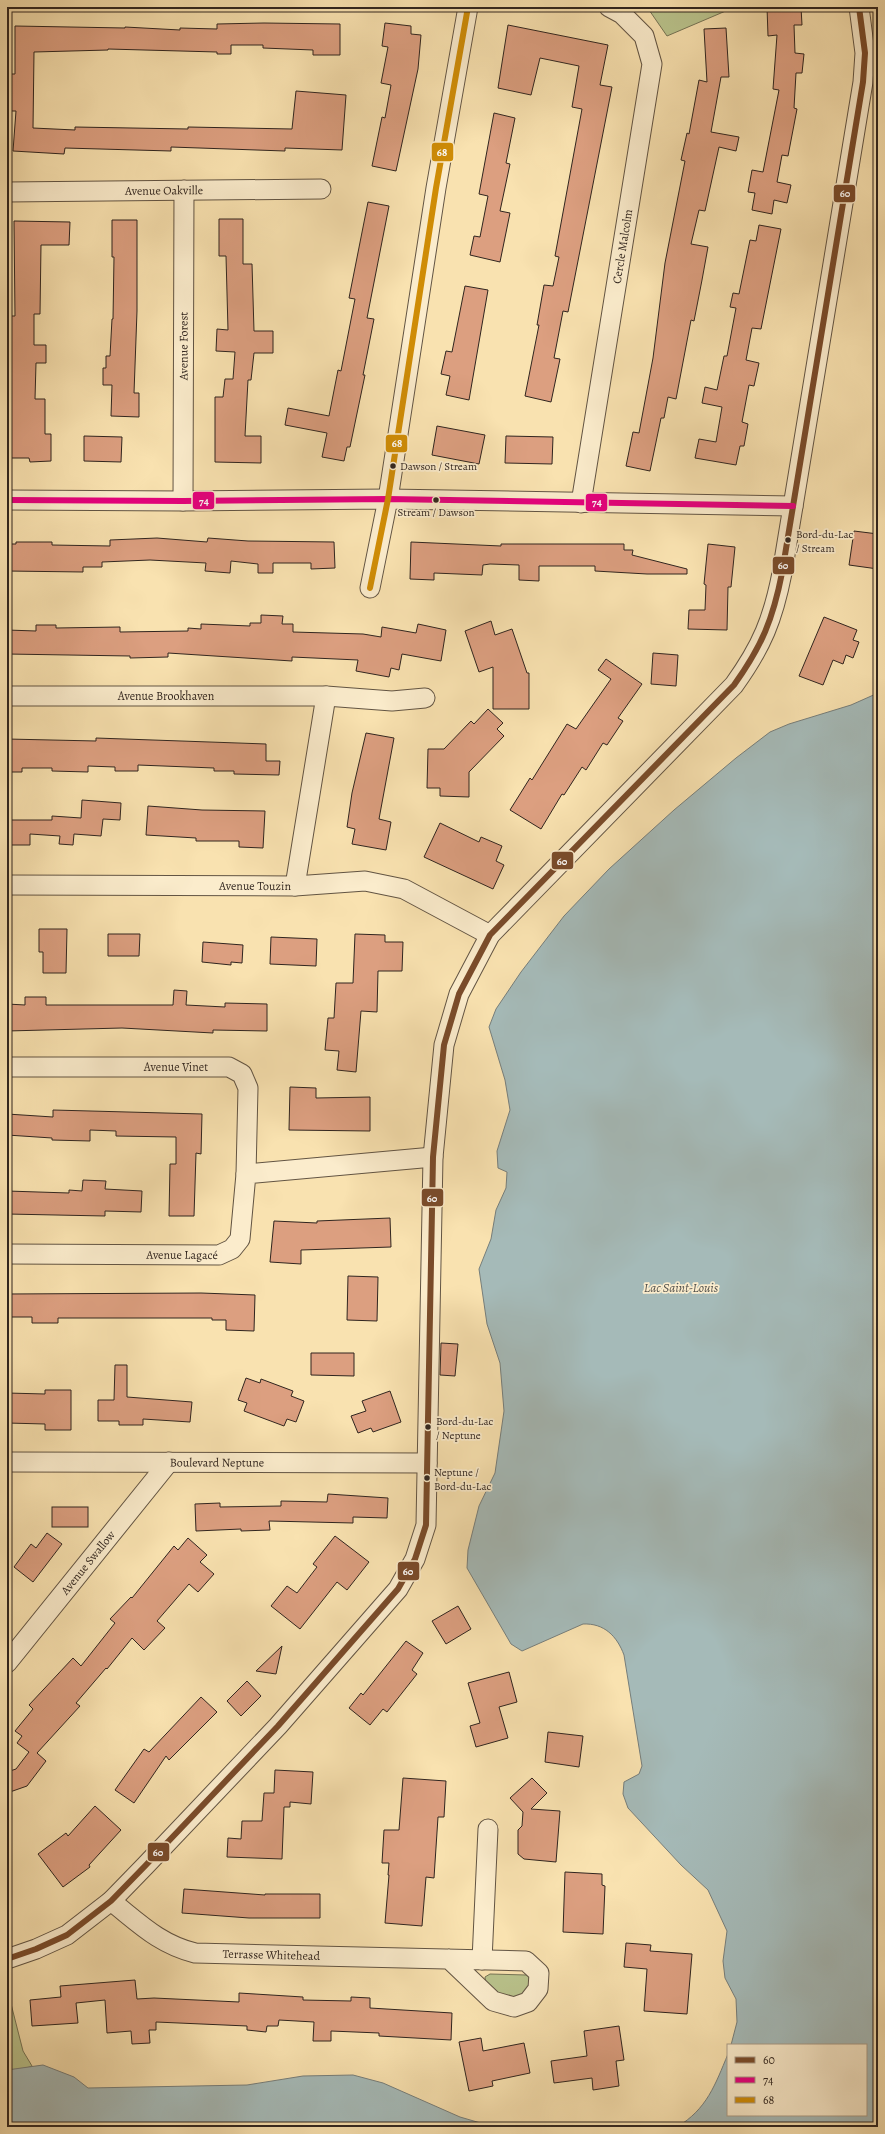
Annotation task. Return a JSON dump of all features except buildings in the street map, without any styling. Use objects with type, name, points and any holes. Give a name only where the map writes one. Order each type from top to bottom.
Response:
[{"type":"street","points":[[370,588],[388,499],[436,188],[468,7]]},
{"type":"street","name":"Cercle Malcolm","points":[[581,503],[652,64],[644,36],[622,14],[609,7]]},
{"type":"street","points":[[7,1959],[36,1949],[67,1935],[110,1901],[278,1726],[398,1589],[415,1559],[426,1525],[433,1158],[444,1045],[459,994],[490,935],[734,685],[751,661],[765,636],[776,606],[863,82],[865,53],[859,7]]},
{"type":"street","name":"Avenue Oakville","points":[[7,192],[321,189]]},
{"type":"street","name":"Avenue Forest","points":[[183,501],[184,190]]},
{"type":"street","points":[[7,500],[183,501],[388,499],[793,506]]},
{"type":"street","name":"Avenue Brookhaven","points":[[7,696],[326,696],[392,701],[426,698]]},
{"type":"street","points":[[295,886],[326,696]]},
{"type":"street","name":"Avenue Touzin","points":[[7,885],[295,886],[365,881],[404,889],[490,935]]},
{"type":"street","name":"Avenue Vinet","points":[[7,1067],[229,1067],[242,1074],[248,1088],[246,1174]]},
{"type":"street","points":[[246,1174],[433,1158]]},
{"type":"street","name":"Avenue Lagacé","points":[[7,1254],[220,1255],[232,1250],[240,1239],[246,1174]]},
{"type":"street","name":"Boulevard Neptune","points":[[7,1462],[427,1463]]},
{"type":"street","name":"Avenue Swallow","points":[[7,1663],[169,1462]]},
{"type":"street","points":[[482,1960],[488,1829]]},
{"type":"street","name":"Terrasse Whitehead","points":[[110,1901],[162,1941],[176,1949],[195,1953],[449,1959],[526,1961],[539,1973],[538,1989],[528,2002],[514,2007],[493,2001],[449,1959]]},
{"type":"green space","points":[[647,7],[735,7],[667,36]]},
{"type":"green space","points":[[490,1974],[526,1975],[531,1977],[530,1995],[506,1999],[486,1984],[485,1977]]},
{"type":"green space","points":[[7,1988],[23,2051],[32,2066],[24,2069],[7,2070]]},
{"type":"water","name":"Lac Saint-Louis","points":[[878,693],[878,2127],[677,2127],[687,2120],[703,2104],[714,2086],[727,2056],[727,2116],[867,2116],[867,2044],[731,2044],[737,2022],[736,1999],[725,1978],[723,1961],[727,1931],[708,1890],[681,1865],[628,1808],[623,1794],[624,1782],[639,1774],[642,1766],[624,1655],[618,1642],[603,1628],[591,1624],[583,1624],[522,1651],[511,1644],[467,1568],[468,1550],[479,1506],[495,1473],[504,1411],[500,1363],[487,1324],[479,1269],[491,1239],[496,1210],[506,1188],[507,1172],[498,1168],[497,1151],[510,1110],[505,1080],[489,1027],[496,1009],[521,972],[564,916],[609,869],[674,810],[736,758],[770,732],[789,724],[851,705]]},
{"type":"water","points":[[43,2065],[74,2077],[88,2088],[247,2085],[303,2076],[353,2075],[383,2083],[460,2117],[484,2124],[512,2127],[7,2127],[7,2070]]},
{"type":"transit line","name":"68","points":[[370,588],[388,499],[436,188],[468,7]]},
{"type":"transit line","name":"60","points":[[7,1959],[36,1949],[67,1935],[111,1901],[278,1726],[398,1589],[415,1559],[426,1525],[433,1157],[444,1045],[459,994],[490,935],[734,685],[752,658],[765,632],[775,604],[782,573],[863,82],[865,53],[859,7]]},
{"type":"transit line","name":"74","points":[[7,500],[183,501],[388,499],[793,506]]},
{"type":"place","name":"Dawson / Stream","points":[[393,466]]},
{"type":"place","name":"Stream / Dawson","points":[[436,500]]},
{"type":"place","name":"Bord-du-Lac / Stream","points":[[788,540]]},
{"type":"place","name":"Bord-du-Lac / Neptune","points":[[428,1427]]},
{"type":"place","name":"Neptune / Bord-du-Lac","points":[[427,1478]]}]
